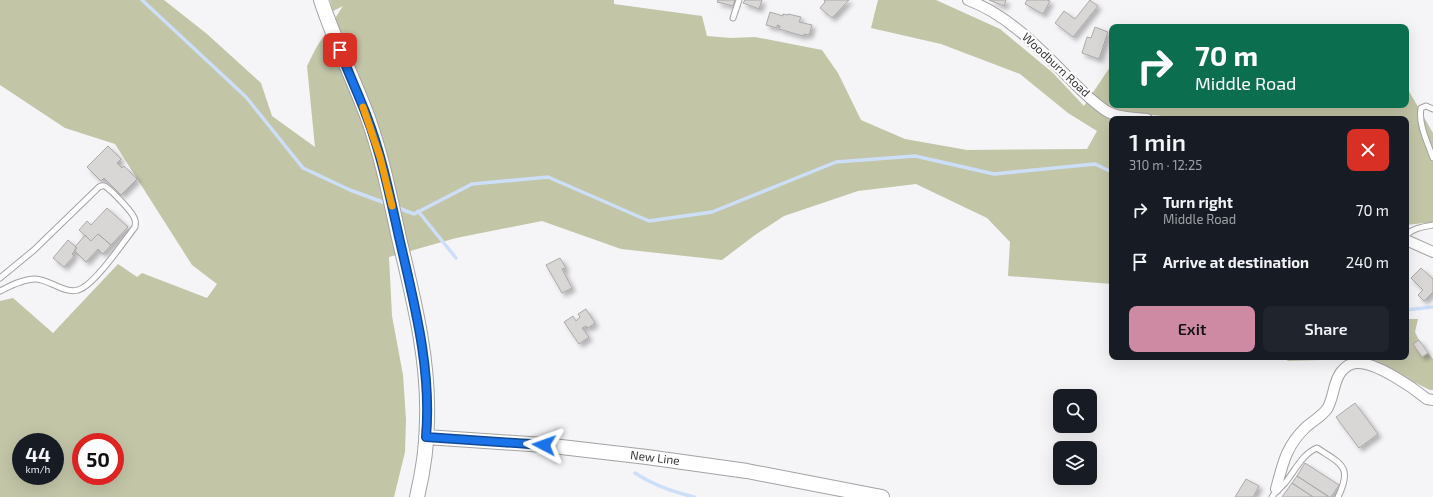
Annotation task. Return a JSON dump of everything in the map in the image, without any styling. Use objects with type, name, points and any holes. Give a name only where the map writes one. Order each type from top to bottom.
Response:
[{"type":"main road","points":[[321,0],[344,62],[367,117],[388,185],[399,240],[406,264],[423,350],[427,419],[422,477],[417,497]]},
{"type":"main road","name":"New Line","points":[[426,437],[544,445],[647,457],[747,471],[882,497]]},
{"type":"street","name":"Woodburn Road","points":[[968,0],[990,10],[1016,29],[1038,47],[1085,94],[1109,112],[1123,116]]},
{"type":"street","points":[[1409,241],[1433,252]]},
{"type":"street","points":[[1274,493],[1289,448],[1294,440],[1327,409],[1339,375],[1347,366],[1362,363],[1386,372],[1427,399],[1433,400]]},
{"type":"lane","points":[[733,18],[739,0]]},
{"type":"lane","points":[[1433,109],[1426,106],[1422,108],[1420,114],[1424,132],[1433,158]]},
{"type":"lane","points":[[0,278],[34,250],[98,187],[102,186],[109,190],[132,214],[135,220],[135,227],[96,277],[84,287],[77,290],[69,290],[34,279],[25,280],[0,291]]},
{"type":"lane","points":[[1409,232],[1421,227],[1433,226]]},
{"type":"lane","points":[[1274,493],[1284,484],[1304,458],[1317,448],[1342,465],[1345,472],[1345,484],[1338,497]]},
{"type":"green space","points":[[0,0],[164,0],[207,34],[261,83],[272,116],[315,147],[307,66],[316,48],[343,6],[333,11],[330,0],[614,0],[614,4],[702,16],[707,36],[731,38],[755,37],[822,50],[838,73],[861,120],[905,139],[967,150],[1087,149],[1097,131],[1068,113],[1020,74],[941,44],[871,28],[878,0],[936,0],[1000,29],[1053,73],[1084,106],[1109,68],[1109,108],[1409,108],[1409,91],[1433,133],[1433,222],[1409,225],[1409,116],[1162,116],[1124,112],[1117,116],[1109,116],[1109,284],[1008,276],[1010,242],[987,218],[916,184],[858,191],[784,216],[755,235],[722,260],[621,249],[542,221],[456,238],[389,257],[392,316],[403,375],[406,420],[405,452],[394,497],[0,497],[0,301],[13,298],[53,333],[118,264],[137,277],[142,273],[207,298],[217,284],[192,265],[115,144],[65,128],[0,85]]},
{"type":"green space","points":[[1409,319],[1418,319],[1415,332],[1419,340],[1414,344],[1422,357],[1428,353],[1433,359],[1433,390],[1430,390],[1393,372],[1361,360],[1409,360]]},
{"type":"green space","points":[[1286,360],[1323,360],[1288,361]]},
{"type":"building","points":[[718,0],[735,0],[733,6],[717,2]]},
{"type":"building","points":[[745,0],[762,0],[759,9],[743,3]]},
{"type":"building","points":[[824,0],[849,0],[832,18],[820,8],[825,2]]},
{"type":"building","points":[[989,0],[1006,0],[1004,6]]},
{"type":"building","points":[[1027,0],[1050,1],[1043,14],[1025,4]]},
{"type":"building","points":[[1090,0],[1098,6],[1073,37],[1055,23],[1064,11],[1075,19]]},
{"type":"building","points":[[770,12],[783,16],[783,14],[788,14],[801,17],[799,22],[812,25],[809,35],[804,34],[803,36],[779,29],[780,26],[777,25],[777,28],[766,25]]},
{"type":"building","points":[[1095,27],[1108,32],[1099,59],[1082,53],[1087,37],[1091,38]]},
{"type":"building","points":[[108,146],[121,159],[117,163],[122,168],[124,166],[137,179],[121,195],[104,178],[101,181],[87,167]]},
{"type":"building","points":[[107,208],[128,227],[111,245],[98,234],[91,241],[79,230],[87,221],[91,225]]},
{"type":"building","points":[[98,234],[111,245],[103,254],[98,249],[86,262],[74,250],[77,248],[75,247],[85,235],[91,241]]},
{"type":"building","points":[[68,240],[77,248],[72,254],[74,256],[64,267],[53,258]]},
{"type":"building","points":[[560,258],[566,268],[562,269],[572,288],[562,293],[546,265]]},
{"type":"building","points":[[1421,268],[1433,279],[1433,292],[1424,301],[1418,295],[1423,290],[1411,278]]},
{"type":"building","points":[[586,309],[595,323],[588,328],[586,326],[582,328],[589,337],[579,344],[564,322],[573,316],[576,321],[580,317],[578,314]]},
{"type":"building","points":[[1419,340],[1428,353],[1422,357],[1413,344]]},
{"type":"building","points":[[1355,403],[1378,434],[1359,448],[1336,417]]},
{"type":"building","points":[[1305,463],[1339,485],[1331,497],[1297,476]]},
{"type":"building","points":[[1297,476],[1328,496],[1313,497],[1292,483]]},
{"type":"building","points":[[1246,479],[1259,486],[1253,497],[1235,497]]},
{"type":"building","points":[[1292,483],[1313,497],[1282,497]]},
{"type":"waterway","points":[[142,0],[246,97],[303,168],[350,190],[388,204]]},
{"type":"waterway","points":[[396,207],[414,214],[472,184],[548,177],[649,221],[712,212],[836,162],[915,156],[994,174],[1095,164],[1109,171]]},
{"type":"waterway","points":[[418,211],[456,258]]},
{"type":"waterway","points":[[1409,310],[1433,307]]},
{"type":"waterway","points":[[635,473],[663,488],[694,497]]},
{"type":"slow traffic","points":[[363,107],[380,157],[392,206]]},
{"type":"route","points":[[340,50],[367,117],[380,157],[388,185],[404,257],[423,350],[427,400],[426,437],[544,445]]}]
